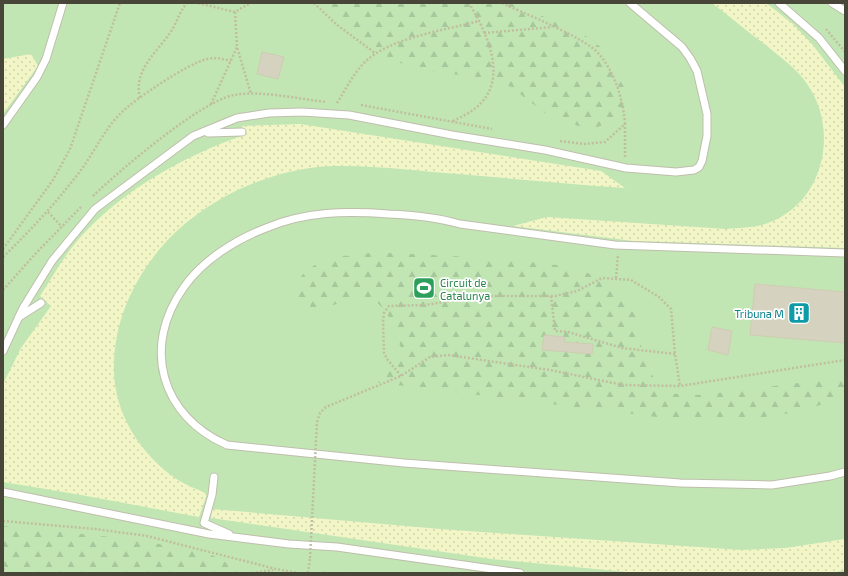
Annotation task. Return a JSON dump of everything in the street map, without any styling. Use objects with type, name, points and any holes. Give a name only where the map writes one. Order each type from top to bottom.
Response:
[{"type":"lane","points":[[3,125],[37,77],[46,59],[63,3]]},
{"type":"lane","points":[[3,351],[19,317],[52,261],[95,209],[193,136],[237,118],[269,113],[302,112],[341,114],[545,150],[626,168],[676,172],[694,170],[699,167],[702,161],[707,136],[707,114],[697,71],[682,47],[630,3]]},
{"type":"lane","points":[[779,3],[819,38],[845,71]]},
{"type":"lane","points":[[832,3],[845,11]]},
{"type":"lane","points":[[200,134],[242,132]]},
{"type":"lane","points":[[845,253],[615,245],[460,224],[431,217],[364,212],[323,212],[300,217],[265,228],[228,246],[212,259],[192,277],[175,302],[164,330],[161,354],[162,371],[165,381],[170,394],[184,415],[206,434],[227,445],[411,463],[680,483],[772,485],[830,476],[845,472]]},
{"type":"lane","points":[[19,317],[41,303]]},
{"type":"lane","points":[[214,477],[212,495],[204,523],[237,538]]},
{"type":"lane","points":[[3,492],[209,534],[289,544],[337,547],[520,573]]},
{"type":"path","points":[[3,250],[53,180],[70,150],[120,3]]},
{"type":"path","points":[[140,98],[137,87],[142,72],[154,53],[171,32],[180,12],[187,3]]},
{"type":"path","points":[[198,3],[235,12],[250,3]]},
{"type":"path","points":[[314,3],[337,25],[376,54]]},
{"type":"path","points":[[453,122],[478,106],[490,90],[494,67],[490,45],[480,21],[469,3]]},
{"type":"path","points":[[502,3],[584,42],[598,53],[613,75],[620,96],[626,124],[624,162]]},
{"type":"path","points":[[235,12],[237,47],[251,94]]},
{"type":"path","points":[[337,103],[354,75],[364,63],[391,45],[480,21]]},
{"type":"path","points":[[484,33],[553,27]]},
{"type":"path","points":[[210,104],[237,47]]},
{"type":"path","points":[[3,257],[48,212],[79,173],[120,114],[140,98],[187,68],[206,59],[215,58],[231,61]]},
{"type":"path","points":[[362,106],[498,131]]},
{"type":"path","points":[[552,140],[583,144],[605,142],[626,124]]},
{"type":"path","points":[[48,212],[62,227]]},
{"type":"path","points":[[616,278],[618,252]]},
{"type":"path","points":[[401,376],[384,353],[383,322],[384,313],[389,306],[426,304],[478,296],[551,296],[577,291],[602,278],[616,278],[631,280],[643,286],[659,297],[671,309],[675,354],[680,386]]},
{"type":"path","points":[[551,296],[555,331],[568,332],[622,348],[675,354]]},
{"type":"path","points":[[308,573],[317,422],[320,413],[326,407],[401,376],[430,357],[448,355],[550,370],[623,385],[680,386],[845,360]]},
{"type":"path","points":[[3,521],[95,528],[147,536],[276,569],[298,573]]},
{"type":"path","points":[[3,564],[4,573]]},
{"type":"path","points":[[252,573],[276,569]]},
{"type":"green space","name":"Circuit de Catalunya","points":[[3,3],[845,3],[845,573],[3,573]]},
{"type":"green space","points":[[319,3],[517,3],[562,26],[579,31],[602,48],[625,89],[629,106],[606,124],[597,127],[579,126],[562,121],[546,114],[511,87],[496,79],[433,72],[393,61]]},
{"type":"green space","points":[[372,252],[510,259],[579,268],[608,282],[625,293],[634,308],[637,316],[645,360],[662,393],[701,395],[845,377],[845,397],[798,412],[749,419],[657,417],[373,382],[401,348],[391,321],[383,308],[372,300],[364,299],[321,307],[311,307],[303,304],[298,296],[297,289],[298,282],[302,275],[316,264],[328,258],[360,255]]},
{"type":"green space","points":[[3,526],[140,540],[212,555],[238,569],[254,573],[13,573],[3,569]]},
{"type":"green space","points":[[324,569],[359,573],[322,573]]},
{"type":"sand","points":[[712,3],[766,3],[793,24],[812,44],[845,87],[845,248],[633,241],[513,226],[547,217],[726,229],[747,228],[768,223],[788,213],[803,198],[814,181],[821,161],[824,141],[822,120],[816,99],[805,81],[792,67]]},
{"type":"sand","points":[[31,54],[38,66],[3,114],[3,59]]},
{"type":"sand","points":[[300,124],[601,171],[625,188],[381,167],[333,166],[308,168],[282,174],[257,182],[232,193],[209,206],[187,222],[168,240],[152,259],[136,283],[125,308],[120,322],[115,350],[115,381],[123,415],[141,445],[164,470],[181,482],[207,494],[199,517],[3,482],[3,384],[21,348],[51,306],[40,296],[78,240],[95,222],[114,206],[154,177],[198,154],[244,135],[242,126]]},
{"type":"sand","points":[[212,509],[440,529],[741,550],[785,548],[845,539],[845,570],[831,573],[637,573],[492,559],[211,518]]},
{"type":"building","points":[[262,52],[284,57],[278,79],[257,74]]},
{"type":"building","name":"Tribuna M","points":[[755,284],[845,292],[845,343],[750,335]]},
{"type":"building","points":[[712,327],[732,331],[728,355],[708,350]]},
{"type":"building","points":[[544,335],[565,337],[564,342],[593,344],[592,354],[542,350]]},
{"type":"place","name":"Circuit de Catalunya","points":[[424,288]]},
{"type":"place","name":"Tribuna M","points":[[799,313]]}]
